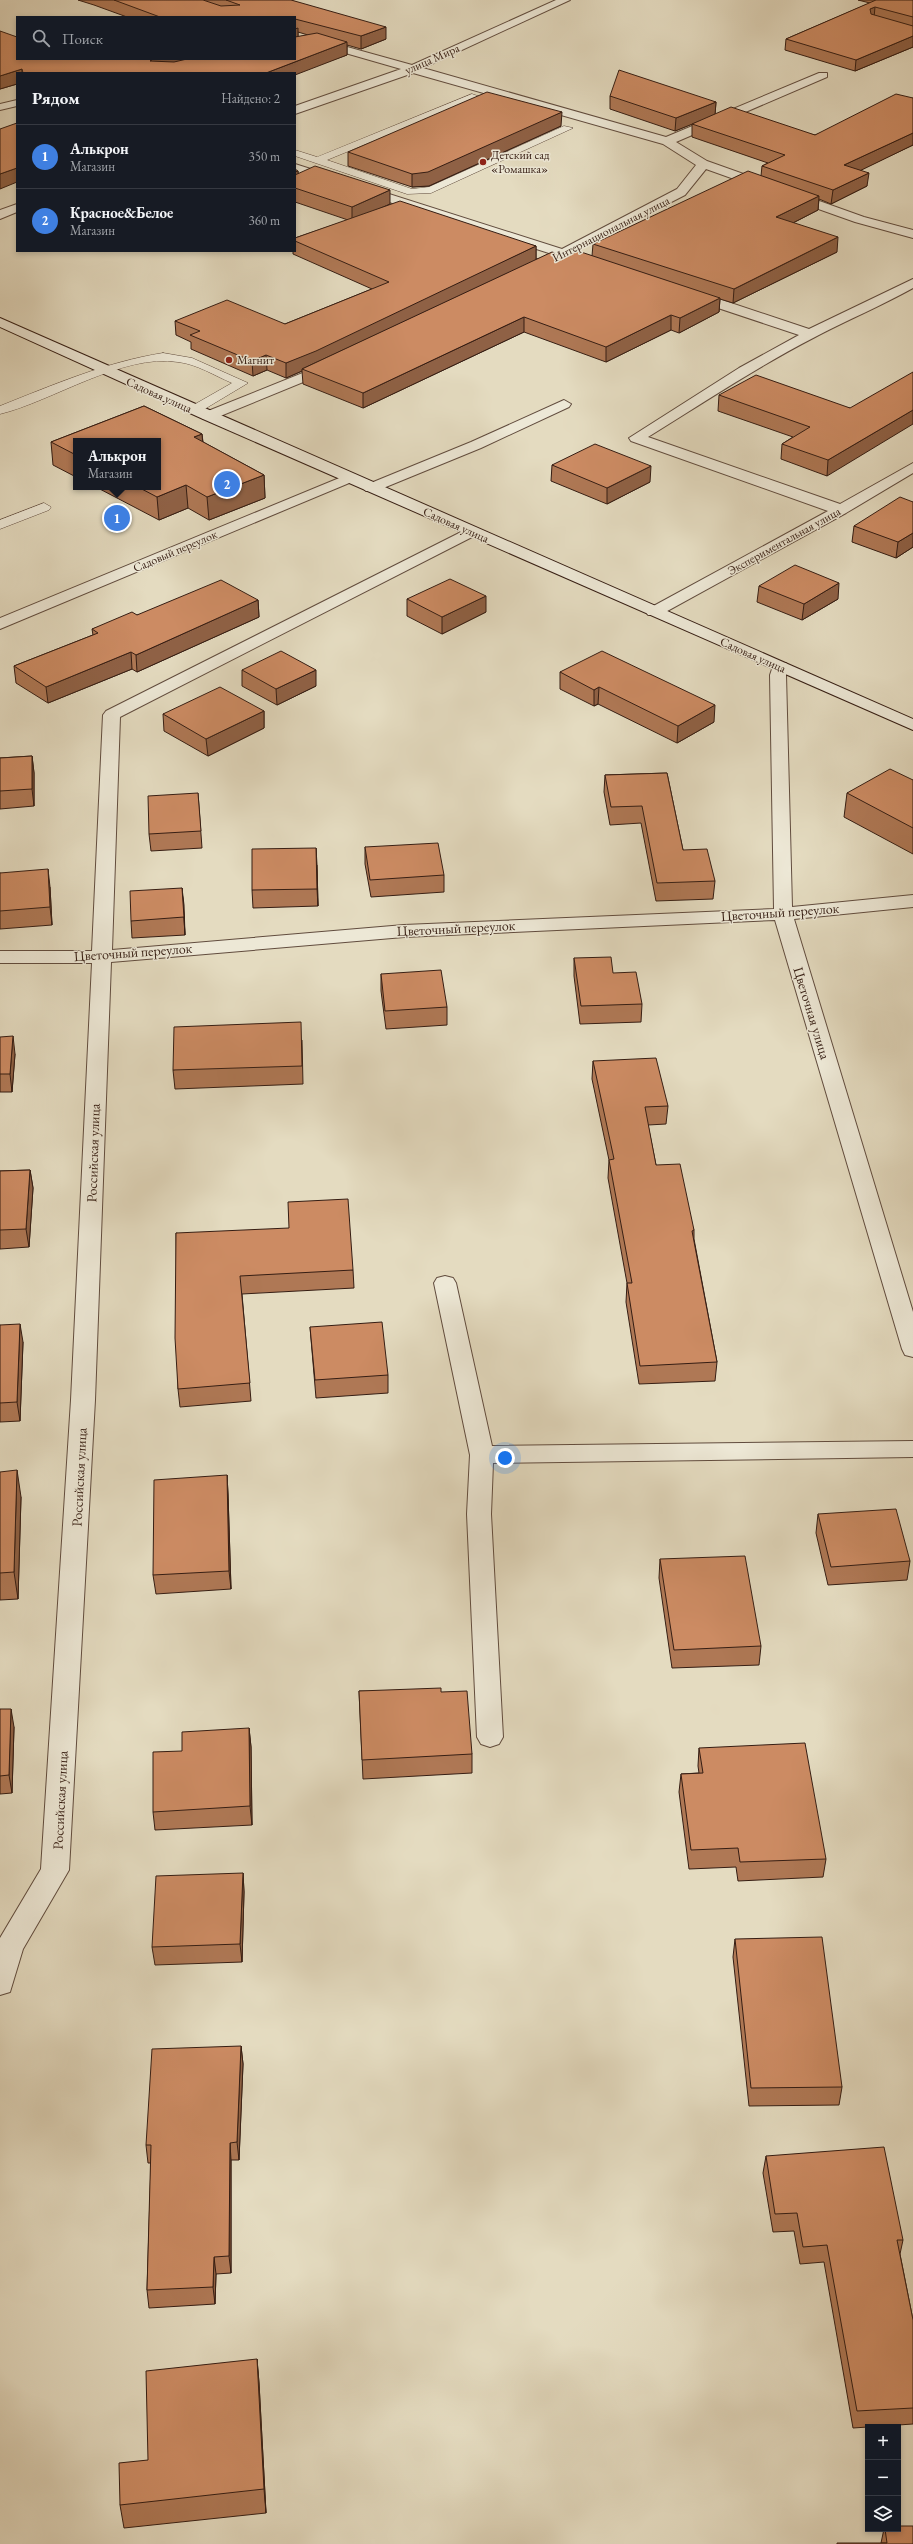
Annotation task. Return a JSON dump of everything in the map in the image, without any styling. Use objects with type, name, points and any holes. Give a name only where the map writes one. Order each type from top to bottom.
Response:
[{"type":"street","name":"улица Мира","points":[[296,110],[410,70],[565,0]]},
{"type":"street","points":[[312,41],[410,70],[667,141],[703,164],[742,175],[864,220],[913,234]]},
{"type":"street","points":[[667,141],[823,75]]},
{"type":"street","points":[[0,107],[16,102]]},
{"type":"street","name":"Интернациональная улица","points":[[522,274],[681,192],[703,164]]},
{"type":"street","points":[[296,168],[587,261]]},
{"type":"street","points":[[0,215],[16,208]]},
{"type":"street","points":[[842,510],[636,438],[711,390],[810,334],[873,305],[913,283]]},
{"type":"street","points":[[684,292],[810,334]]},
{"type":"street","name":"Садовая улица","points":[[0,322],[201,413],[913,725]]},
{"type":"street","points":[[201,413],[344,360]]},
{"type":"street","points":[[371,488],[476,445],[564,404]]},
{"type":"street","name":"Экспериментальная улица","points":[[654,612],[842,510],[913,467]]},
{"type":"street","name":"Садовый переулок","points":[[0,624],[349,478]]},
{"type":"street","name":"Российская улица","points":[[0,1983],[5,1946],[55,1870],[84,1400],[112,715],[471,532]]},
{"type":"street","name":"Цветочная улица","points":[[780,667],[778,675],[783,914],[913,1349]]},
{"type":"street","name":"Цветочный переулок","points":[[0,957],[101,957],[404,931],[783,914],[913,900]]},
{"type":"street","points":[[445,1283],[482,1455],[479,1514],[490,1737]]},
{"type":"street","points":[[482,1455],[913,1449]]},
{"type":"lane","points":[[319,160],[472,97],[539,116]]},
{"type":"lane","points":[[296,153],[411,192],[431,190],[568,128]]},
{"type":"lane","points":[[0,410],[104,370],[152,359],[179,358],[242,383],[201,413]]},
{"type":"lane","points":[[0,524],[44,507]]},
{"type":"building","points":[[114,0],[203,0],[221,6],[240,5],[226,0],[291,0],[386,27],[361,36],[296,19],[296,16],[157,16]]},
{"type":"building","points":[[876,0],[913,0],[913,17],[875,7],[870,9],[871,14],[913,26],[913,36],[856,60],[786,39]]},
{"type":"building","points":[[0,31],[16,37],[16,60],[152,60],[150,61],[174,62],[183,60],[296,60],[296,37],[317,33],[347,42],[269,72],[23,72],[22,69],[0,76]]},
{"type":"building","points":[[619,70],[716,102],[676,118],[610,96]]},
{"type":"building","points":[[487,92],[562,112],[428,172],[412,174],[348,152]]},
{"type":"building","points":[[896,94],[913,98],[913,133],[844,165],[869,173],[833,190],[762,166],[785,155],[692,124],[731,107],[815,135]]},
{"type":"building","points":[[16,123],[16,168],[0,174],[0,129]]},
{"type":"building","points":[[315,166],[390,190],[352,207],[296,188],[296,175]]},
{"type":"building","points":[[748,171],[819,196],[776,217],[838,237],[734,289],[593,244]]},
{"type":"building","points":[[400,201],[536,246],[316,351],[286,363],[266,355],[252,361],[190,335],[200,331],[175,321],[227,300],[285,324],[389,282],[296,241],[296,238]]},
{"type":"building","points":[[578,251],[720,298],[680,318],[671,315],[606,347],[524,317],[363,393],[302,369],[552,252],[566,256]]},
{"type":"building","points":[[913,372],[913,410],[828,460],[782,444],[810,427],[719,395],[756,375],[850,408]]},
{"type":"building","points":[[144,406],[202,434],[194,437],[264,475],[207,497],[186,485],[157,497],[144,490],[161,490],[161,438],[73,438],[73,453],[51,442]]},
{"type":"building","points":[[595,444],[651,466],[607,488],[552,465]]},
{"type":"building","points":[[900,497],[913,502],[913,533],[898,542],[854,526]]},
{"type":"building","points":[[795,565],[839,583],[804,604],[759,586]]},
{"type":"building","points":[[450,579],[486,596],[442,617],[407,599]]},
{"type":"building","points":[[221,580],[258,600],[136,655],[131,652],[46,687],[14,666],[98,633],[92,629],[132,612],[137,615]]},
{"type":"building","points":[[281,651],[316,670],[276,689],[242,670]]},
{"type":"building","points":[[602,651],[715,705],[678,726],[599,687],[594,690],[560,672]]},
{"type":"building","points":[[220,687],[264,711],[206,739],[163,714]]},
{"type":"building","points":[[32,756],[32,789],[0,791],[0,758]]},
{"type":"building","points":[[890,769],[913,780],[913,828],[847,793]]},
{"type":"building","points":[[667,773],[683,850],[707,849],[715,881],[657,883],[642,806],[611,807],[605,775]]},
{"type":"building","points":[[198,793],[201,831],[149,834],[148,796]]},
{"type":"building","points":[[438,843],[444,875],[370,880],[365,847]]},
{"type":"building","points":[[316,848],[317,889],[252,890],[252,849]]},
{"type":"building","points":[[48,869],[50,907],[0,911],[0,873]]},
{"type":"building","points":[[182,888],[184,917],[131,921],[130,891]]},
{"type":"building","points":[[611,957],[613,973],[636,972],[642,1004],[581,1006],[574,958]]},
{"type":"building","points":[[441,970],[447,1007],[385,1011],[381,974]]},
{"type":"building","points":[[301,1022],[302,1066],[173,1070],[174,1027]]},
{"type":"building","points":[[13,1036],[10,1074],[0,1074],[0,1037]]},
{"type":"building","points":[[656,1058],[668,1106],[645,1107],[656,1165],[680,1164],[694,1230],[692,1231],[717,1362],[640,1366],[627,1283],[632,1283],[609,1160],[614,1159],[593,1061]]},
{"type":"building","points":[[30,1170],[26,1229],[0,1230],[0,1171]]},
{"type":"building","points":[[348,1199],[353,1270],[240,1276],[250,1383],[178,1389],[175,1338],[176,1233],[289,1228],[288,1202]]},
{"type":"building","points":[[382,1322],[388,1375],[315,1380],[310,1327]]},
{"type":"building","points":[[20,1324],[17,1402],[0,1403],[0,1325]]},
{"type":"building","points":[[17,1470],[14,1572],[0,1573],[0,1472]]},
{"type":"building","points":[[227,1475],[229,1571],[153,1575],[154,1480]]},
{"type":"building","points":[[896,1509],[910,1561],[831,1567],[818,1514]]},
{"type":"building","points":[[745,1556],[761,1646],[674,1650],[660,1559]]},
{"type":"building","points":[[441,1688],[441,1692],[467,1691],[472,1754],[362,1760],[359,1691]]},
{"type":"building","points":[[0,1709],[11,1709],[9,1775],[0,1776]]},
{"type":"building","points":[[249,1728],[250,1806],[153,1812],[153,1752],[182,1751],[182,1732]]},
{"type":"building","points":[[805,1743],[826,1859],[740,1862],[738,1848],[691,1850],[681,1774],[703,1773],[699,1748]]},
{"type":"building","points":[[243,1873],[240,1944],[152,1947],[156,1876]]},
{"type":"building","points":[[822,1937],[842,2087],[751,2088],[735,1939]]},
{"type":"building","points":[[241,2046],[237,2142],[230,2143],[229,2256],[214,2257],[213,2287],[147,2290],[151,2145],[146,2145],[152,2049]]},
{"type":"building","points":[[884,2147],[903,2240],[897,2240],[913,2320],[913,2408],[857,2411],[827,2245],[803,2247],[797,2213],[775,2214],[766,2156]]},
{"type":"building","points":[[257,2359],[264,2489],[120,2505],[119,2463],[148,2460],[146,2371]]},
{"type":"building","points":[[901,2526],[913,2526],[913,2544],[837,2544],[837,2543],[887,2543],[885,2532],[901,2532]]},
{"type":"place","name":"Детский сад «Ромашка»","points":[[483,162]]},
{"type":"place","name":"Магнит","points":[[229,360]]},
{"type":"place","name":"Красное&Белое","points":[[227,484]]},
{"type":"place","name":"Алькрон","points":[[117,518]]}]
